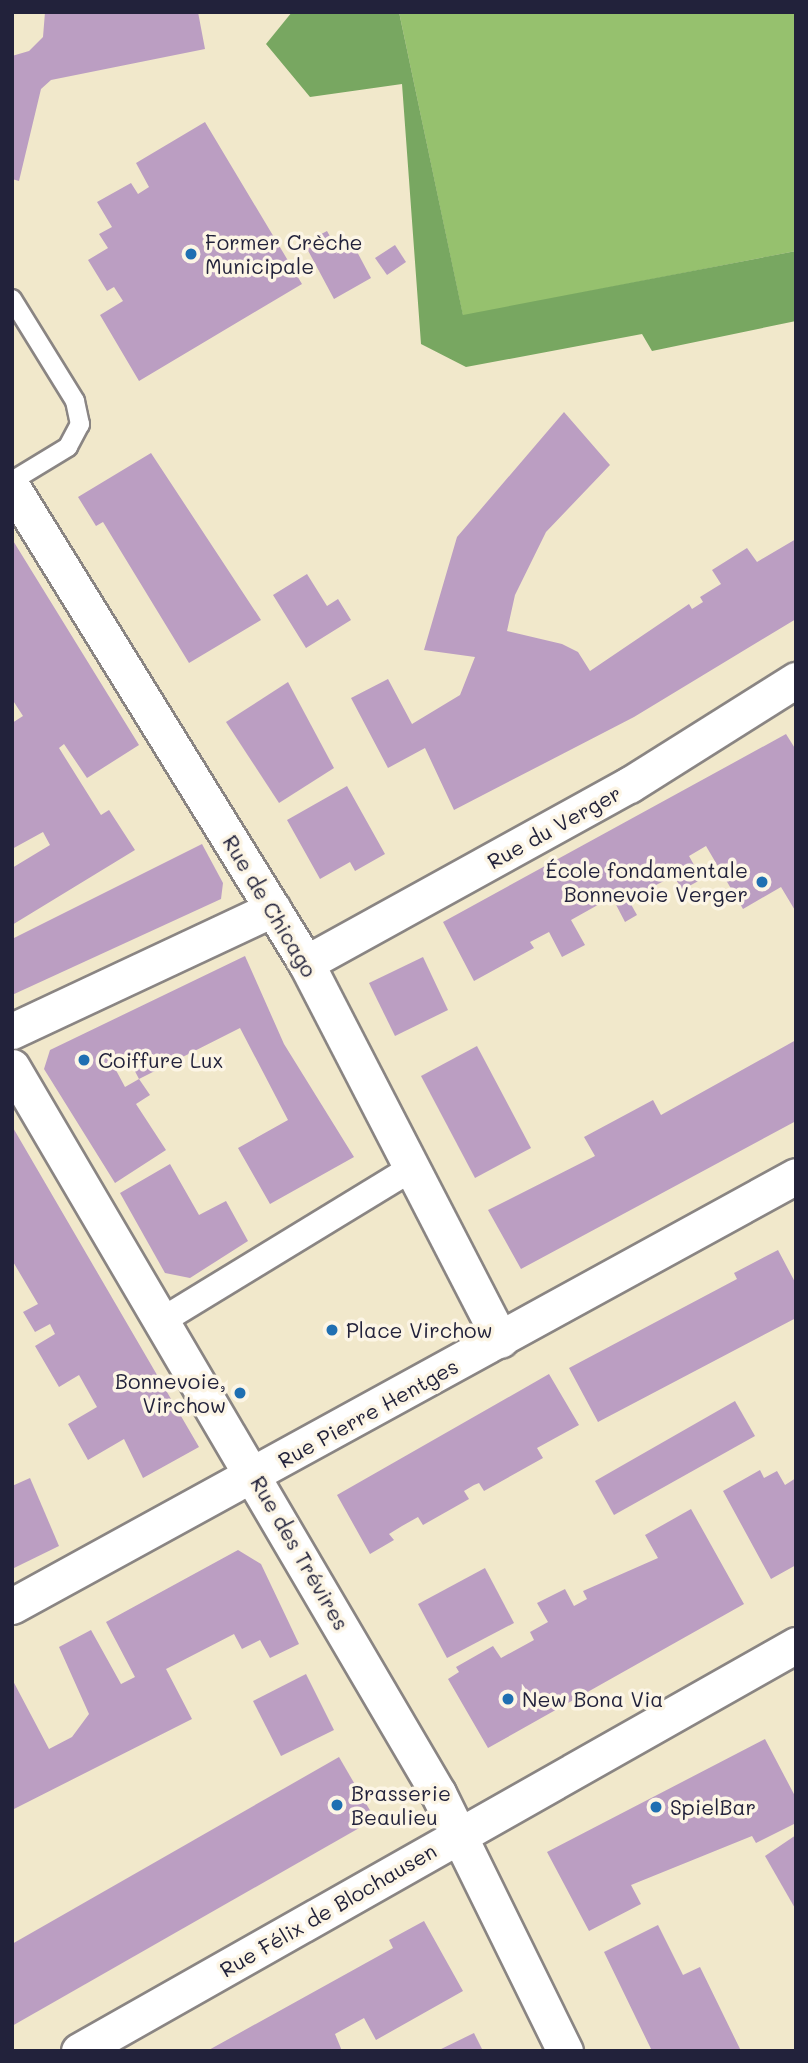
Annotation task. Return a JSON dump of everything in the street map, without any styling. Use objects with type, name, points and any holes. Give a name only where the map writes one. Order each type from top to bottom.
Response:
[{"type":"street","name":"Rue de Chicago","points":[[12,487],[306,963],[501,1340]]},
{"type":"street","name":"Rue du Verger","points":[[306,963],[629,785],[796,680]]},
{"type":"street","points":[[12,1031],[273,909]]},
{"type":"street","name":"Rue des Trévires","points":[[12,1066],[255,1475],[461,1834],[565,2051]]},
{"type":"street","points":[[163,1320],[412,1168]]},
{"type":"street","name":"Rue Pierre Hentges","points":[[12,1606],[796,1176]]},
{"type":"street","name":"Rue Félix de Blochausen","points":[[79,2051],[796,1645]]},
{"type":"lane","points":[[12,299],[75,401],[80,424],[68,447],[12,481]]},
{"type":"green space","points":[[292,12],[399,12],[463,315],[796,251],[796,321],[652,351],[642,334],[466,367],[421,344],[402,84],[310,97],[266,44]]},
{"type":"green space","points":[[399,12],[796,12],[796,251],[463,316]]},
{"type":"building","points":[[45,12],[198,12],[205,49],[51,80],[41,89],[19,181],[12,179],[12,56],[29,51],[43,37]]},
{"type":"building","name":"Former Crèche Municipale","points":[[205,122],[302,284],[139,381],[100,315],[123,301],[114,287],[107,291],[88,260],[108,248],[99,234],[112,227],[97,202],[131,183],[138,194],[149,187],[136,163]]},
{"type":"building","points":[[327,231],[340,254],[354,246],[371,278],[334,299],[304,243]]},
{"type":"building","points":[[395,245],[406,262],[387,275],[375,258]]},
{"type":"building","points":[[564,412],[610,465],[546,532],[515,595],[507,631],[562,644],[578,652],[590,671],[689,604],[692,609],[703,602],[700,597],[721,584],[712,570],[747,548],[757,562],[796,539],[796,619],[634,717],[454,810],[425,748],[388,768],[351,698],[388,679],[412,724],[460,695],[475,657],[424,650],[457,537]]},
{"type":"building","points":[[151,453],[261,620],[189,663],[103,522],[96,526],[78,497]]},
{"type":"building","points":[[12,539],[139,745],[87,778],[64,744],[59,748],[101,815],[109,810],[135,850],[12,925],[12,868],[50,845],[43,832],[12,849],[12,723],[23,716],[12,699]]},
{"type":"building","points":[[307,574],[327,606],[338,599],[351,620],[306,648],[273,595]]},
{"type":"building","points":[[288,682],[334,768],[279,803],[226,722]]},
{"type":"building","points":[[786,734],[796,750],[796,912],[781,887],[743,909],[706,846],[689,856],[702,879],[682,890],[674,876],[628,899],[637,915],[625,922],[612,897],[571,920],[585,945],[562,957],[549,932],[530,942],[534,948],[474,981],[443,922]]},
{"type":"building","points":[[347,786],[385,854],[355,871],[350,862],[320,879],[287,820]]},
{"type":"building","points":[[202,844],[223,883],[221,899],[12,995],[12,939]]},
{"type":"building","points":[[245,956],[284,1044],[354,1157],[270,1204],[238,1148],[288,1120],[240,1028],[139,1079],[150,1095],[136,1104],[166,1150],[115,1183],[44,1069],[50,1050]],"holes":[[[126,1054],[139,1079],[125,1087],[110,1059]]]},
{"type":"building","points":[[423,957],[448,1010],[395,1036],[369,983]]},
{"type":"building","points":[[796,1040],[796,1121],[521,1269],[488,1210],[595,1156],[584,1137],[653,1100],[661,1115]]},
{"type":"building","points":[[477,1046],[531,1148],[475,1178],[421,1076]]},
{"type":"building","points":[[12,1126],[199,1447],[143,1478],[124,1439],[88,1460],[68,1424],[97,1407],[79,1375],[59,1387],[35,1346],[55,1334],[50,1324],[35,1332],[23,1312],[38,1304],[12,1260]]},
{"type":"building","points":[[170,1164],[199,1215],[226,1201],[248,1241],[190,1278],[165,1273],[120,1193]]},
{"type":"building","points":[[778,1250],[796,1284],[796,1318],[598,1422],[569,1368],[737,1279],[734,1273]]},
{"type":"building","points":[[549,1374],[579,1425],[537,1448],[543,1458],[484,1491],[479,1483],[474,1485],[464,1491],[469,1499],[423,1525],[418,1517],[389,1534],[394,1540],[370,1554],[337,1495]]},
{"type":"building","points":[[735,1401],[755,1436],[614,1515],[595,1481]]},
{"type":"building","points":[[760,1470],[764,1478],[777,1471],[785,1485],[796,1478],[796,1565],[771,1579],[723,1491]]},
{"type":"building","points":[[30,1478],[59,1546],[12,1569],[12,1486]]},
{"type":"building","points":[[691,1509],[744,1604],[488,1748],[448,1679],[459,1672],[456,1667],[493,1646],[501,1658],[534,1640],[530,1632],[548,1622],[537,1603],[565,1589],[574,1606],[587,1599],[583,1591],[658,1558],[645,1535]]},
{"type":"building","points":[[238,1550],[261,1564],[299,1644],[270,1658],[260,1640],[242,1649],[234,1634],[166,1669],[192,1719],[12,1810],[12,1679],[49,1749],[72,1737],[89,1714],[59,1647],[91,1630],[121,1684],[135,1677],[106,1622]]},
{"type":"building","points":[[485,1568],[514,1623],[447,1658],[418,1604]]},
{"type":"building","points":[[306,1674],[334,1730],[281,1756],[253,1701]]},
{"type":"building","points":[[765,1739],[796,1798],[796,1823],[756,1843],[752,1836],[631,1885],[641,1904],[589,1931],[547,1852]]},
{"type":"building","points":[[339,1757],[375,1819],[12,2026],[12,1944]]},
{"type":"building","points":[[796,1835],[796,1910],[765,1856]]},
{"type":"building","points":[[424,1921],[463,1991],[376,2040],[364,2018],[335,2034],[342,2051],[207,2051],[393,1948],[389,1940]]},
{"type":"building","points":[[658,1925],[683,1975],[700,1967],[741,2051],[652,2051],[604,1952]]},
{"type":"building","points":[[474,2033],[483,2051],[437,2051]]},
{"type":"place","name":"Former Crèche Municipale","points":[[191,254]]},
{"type":"place","name":"École fondamentale Bonnevoie Verger","points":[[762,882]]},
{"type":"place","name":"Coiffure Lux","points":[[84,1060]]},
{"type":"place","name":"Place Virchow","points":[[332,1330]]},
{"type":"place","name":"Bonnevoie, Virchow","points":[[240,1393]]},
{"type":"place","name":"New Bona Via","points":[[508,1699]]},
{"type":"place","name":"Brasserie Beaulieu","points":[[337,1805]]},
{"type":"place","name":"SpielBar","points":[[656,1807]]}]
